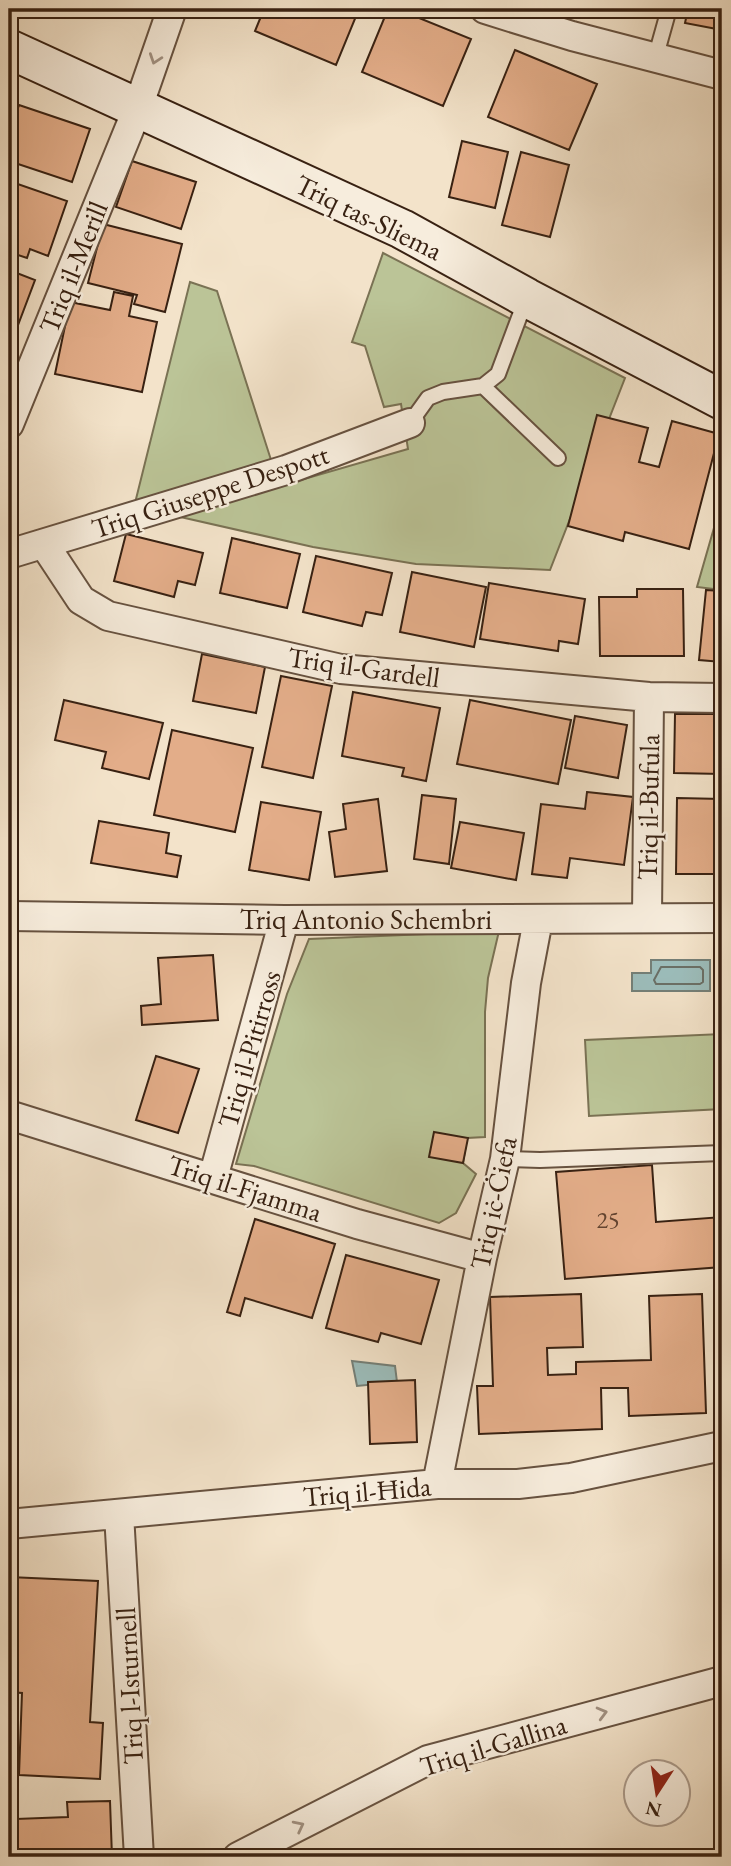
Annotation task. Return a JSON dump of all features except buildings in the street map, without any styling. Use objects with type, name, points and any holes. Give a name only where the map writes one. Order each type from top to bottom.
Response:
[{"type":"main road","name":"Triq tas-Sliema","points":[[9,49],[137,110],[402,229],[527,298],[721,391]]},
{"type":"street","name":"Triq il-Merill","points":[[9,424],[137,110],[172,9]]},
{"type":"street","points":[[485,9],[655,59],[722,75]]},
{"type":"street","name":"Triq Giuseppe Despott","points":[[9,554],[286,470],[410,423]]},
{"type":"street","name":"Triq il-Gardell","points":[[44,544],[81,600],[108,617],[341,669],[649,697],[722,698]]},
{"type":"street","name":"Triq il-Bufula","points":[[647,917],[649,697]]},
{"type":"street","name":"Triq Antonio Schembri","points":[[9,916],[284,920],[722,918]]},
{"type":"street","name":"Triq il-Pitirross","points":[[213,1178],[284,920]]},
{"type":"street","name":"Triq iċ-Ċiefa","points":[[437,1484],[482,1258],[505,1159],[526,983],[538,920]]},
{"type":"street","name":"Triq il-Fjamma","points":[[9,1115],[357,1224],[482,1258]]},
{"type":"street","name":"Triq il-Ħida","points":[[9,1524],[437,1484],[518,1484],[557,1479],[722,1446]]},
{"type":"street","name":"Triq l-Isturnell","points":[[119,1514],[139,1857]]},
{"type":"street","name":"Triq il-Gallina","points":[[238,1857],[429,1760],[722,1681]]},
{"type":"lane","points":[[655,59],[670,9]]},
{"type":"lane","points":[[410,423],[428,398],[443,392],[483,386],[498,374],[527,298]]},
{"type":"lane","points":[[483,386],[558,458]]},
{"type":"lane","points":[[505,1159],[722,1153]]},
{"type":"green space","points":[[383,253],[625,378],[550,570],[416,564],[313,547],[176,516],[408,449],[401,404],[384,407],[365,346],[352,342]]},
{"type":"green space","points":[[190,282],[217,291],[272,463],[135,503]]},
{"type":"green space","points":[[722,500],[722,590],[697,587]]},
{"type":"green space","points":[[499,931],[488,978],[485,1012],[485,1137],[467,1138],[463,1163],[476,1174],[456,1213],[439,1223],[254,1166],[236,1164],[287,994],[309,939]]},
{"type":"green space","points":[[722,1034],[722,1109],[589,1116],[585,1040]]},
{"type":"water","points":[[651,960],[710,960],[710,991],[632,991],[632,973],[651,973]]},
{"type":"water","points":[[352,1361],[395,1366],[397,1382],[357,1386]]}]
